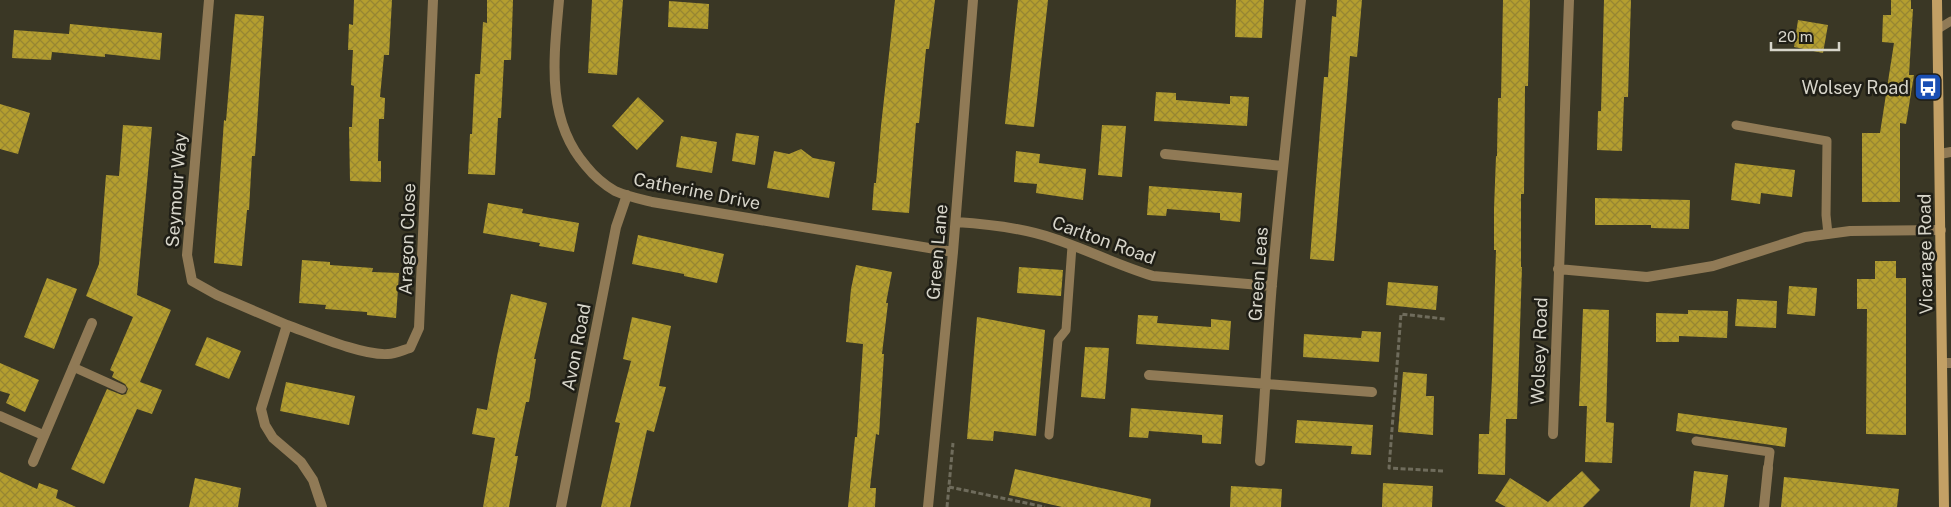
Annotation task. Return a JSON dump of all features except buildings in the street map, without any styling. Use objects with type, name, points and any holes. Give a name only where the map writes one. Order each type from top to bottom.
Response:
[{"type":"street","name":"Seymour Way","points":[[209,0],[187,255],[192,281],[217,295],[287,325]]},
{"type":"street","name":"Aragon Close","points":[[287,325],[341,344],[374,353],[388,354],[410,348],[419,328],[433,0]]},
{"type":"street","name":"Catherine Drive","points":[[560,0],[554,63],[554,88],[565,135],[580,159],[597,178],[615,190],[652,202],[953,252]]},
{"type":"street","name":"Green Lane","points":[[928,507],[956,222],[973,0]]},
{"type":"street","name":"Green Leas","points":[[1260,462],[1267,385],[1272,286],[1301,0]]},
{"type":"street","name":"Wolsey Road","points":[[1553,434],[1570,0]]},
{"type":"street","name":"Vicarage Road","points":[[1937,0],[1946,153],[1941,230],[1947,363],[1944,507]]},
{"type":"street","points":[[1165,154],[1283,166]]},
{"type":"street","name":"Avon Road","points":[[561,507],[616,228],[627,195]]},
{"type":"street","name":"Carlton Road","points":[[956,222],[1033,233],[1153,276],[1272,286]]},
{"type":"street","points":[[1558,269],[1646,277],[1713,266],[1805,237],[1850,231],[1941,230]]},
{"type":"street","points":[[33,462],[92,323]]},
{"type":"street","points":[[287,325],[261,409],[265,424],[273,438],[301,462],[314,480],[322,507]]},
{"type":"street","points":[[1149,375],[1372,392]]},
{"type":"street","points":[[0,416],[43,435]]},
{"type":"street","points":[[1764,507],[1768,468]]},
{"type":"lane","points":[[1938,29],[1951,22]]},
{"type":"lane","points":[[1736,125],[1826,141],[1826,215],[1828,234]]},
{"type":"lane","points":[[1049,436],[1058,340],[1066,330],[1072,246]]},
{"type":"lane","points":[[73,367],[122,390]]},
{"type":"lane","points":[[1696,442],[1770,452],[1768,468]]},
{"type":"path","points":[[1443,471],[1389,468],[1401,314],[1445,319]]},
{"type":"path","points":[[949,487],[1045,507]]},
{"type":"place","name":"Wolsey Road","points":[[1928,87]]}]
